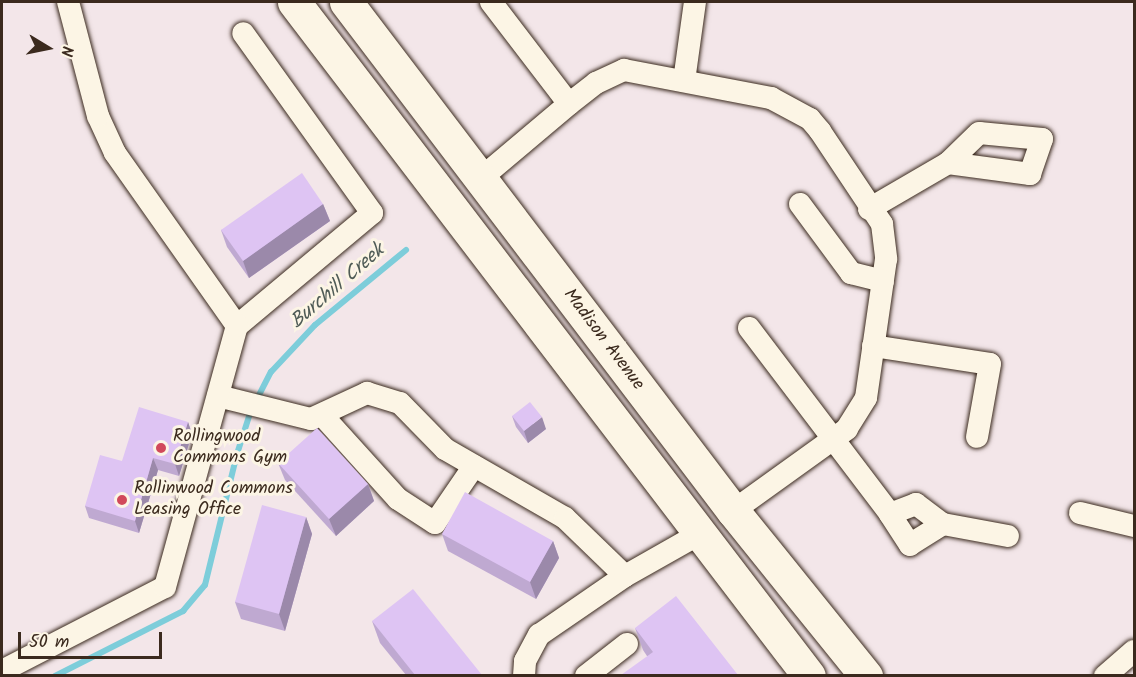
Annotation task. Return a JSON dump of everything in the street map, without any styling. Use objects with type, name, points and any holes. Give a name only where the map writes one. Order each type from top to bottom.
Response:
[{"type":"main road","points":[[294,2],[809,675]]},
{"type":"main road","name":"Madison Avenue","points":[[346,2],[733,511],[866,675]]},
{"type":"street","points":[[2,671],[165,587],[228,398],[237,326],[115,153],[98,116],[68,2]]},
{"type":"street","points":[[491,2],[569,104]]},
{"type":"street","points":[[684,81],[695,2]]},
{"type":"street","points":[[237,326],[372,213],[243,33]]},
{"type":"street","points":[[480,179],[596,83],[624,70],[771,98],[810,120],[869,209],[882,224],[886,260],[866,398],[858,415],[832,440],[733,511]]},
{"type":"street","points":[[869,209],[948,163]]},
{"type":"street","points":[[800,204],[850,273],[883,281]]},
{"type":"street","points":[[748,328],[890,514],[910,546],[943,524]]},
{"type":"street","points":[[873,346],[990,364],[977,437]]},
{"type":"street","points":[[228,398],[311,419],[354,396],[380,395],[400,403],[445,449],[565,518],[625,576]]},
{"type":"street","points":[[322,415],[354,446],[398,499],[435,523],[474,466]]},
{"type":"street","points":[[890,514],[916,504],[943,524],[1008,536]]},
{"type":"street","points":[[1080,513],[1134,526]]},
{"type":"street","points":[[524,675],[525,661],[539,635],[625,576],[701,533]]},
{"type":"street","points":[[586,675],[627,644]]},
{"type":"street","points":[[1105,675],[1134,651]]},
{"type":"building","points":[[302,173],[323,204],[243,261],[221,230]]},
{"type":"building","points":[[530,402],[542,417],[524,431],[512,416]]},
{"type":"building","points":[[139,407],[188,422],[175,464],[153,458],[135,521],[85,506],[100,455],[122,461]]},
{"type":"building","points":[[317,428],[368,484],[329,519],[278,463]]},
{"type":"building","points":[[465,492],[553,541],[530,582],[442,534]]},
{"type":"building","points":[[262,505],[306,517],[279,614],[235,602]]},
{"type":"building","points":[[413,589],[482,675],[415,675],[372,621]]},
{"type":"building","points":[[676,596],[738,675],[621,675],[653,652],[635,628]]},
{"type":"waterway","name":"Burchill Creek","points":[[256,401],[271,372],[315,325],[406,250]]},
{"type":"waterway","name":"Burchill Creek","points":[[55,676],[183,611],[205,585],[237,454],[251,410]]},
{"type":"place","name":"Rollingwood Commons Gym","points":[[161,448]]},
{"type":"place","name":"Rollinwood Commons Leasing Office","points":[[122,500]]}]
